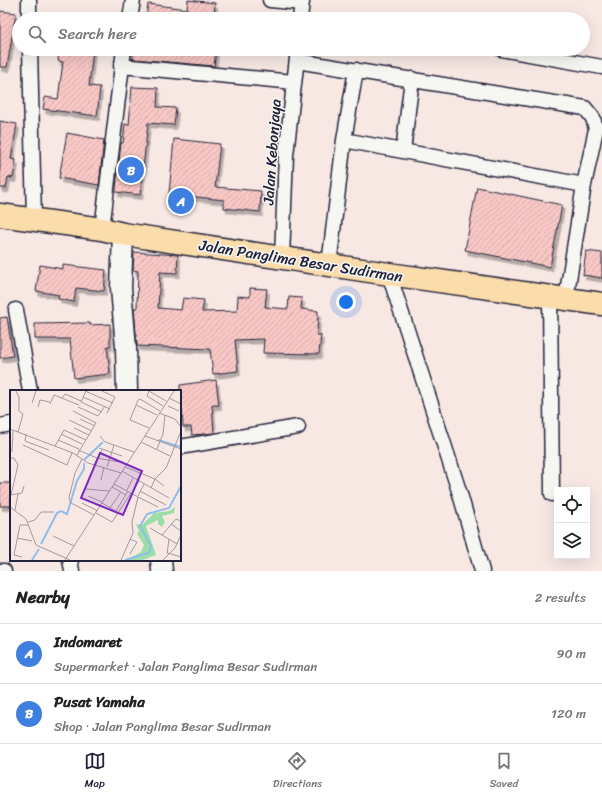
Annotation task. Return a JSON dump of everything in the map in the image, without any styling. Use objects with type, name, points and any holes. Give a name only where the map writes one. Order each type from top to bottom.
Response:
[{"type":"main road","name":"Jalan Panglima Besar Sudirman","points":[[0,215],[102,229],[123,234],[389,274],[602,304]]},
{"type":"main road","points":[[123,234],[121,288],[126,348],[127,390]]},
{"type":"main road","points":[[160,561],[162,571]]},
{"type":"street","points":[[29,0],[29,12]]},
{"type":"street","points":[[131,12],[133,0]]},
{"type":"street","points":[[270,0],[302,2]]},
{"type":"street","points":[[30,56],[34,220]]},
{"type":"street","points":[[102,229],[123,56]]},
{"type":"street","name":"Jalan Kebonjaya","points":[[282,258],[286,155],[297,56]]},
{"type":"street","points":[[301,56],[356,70],[585,108],[593,118],[596,129],[558,298],[552,494]]},
{"type":"street","points":[[540,56],[602,67]]},
{"type":"street","points":[[121,66],[294,82]]},
{"type":"street","points":[[329,265],[344,140],[356,70]]},
{"type":"street","points":[[403,151],[412,79]]},
{"type":"street","points":[[344,140],[584,185]]},
{"type":"street","points":[[389,274],[460,494],[482,571]]},
{"type":"street","points":[[16,310],[30,390]]},
{"type":"street","points":[[0,426],[10,424]]},
{"type":"street","points":[[181,447],[298,427]]},
{"type":"street","points":[[70,561],[72,571]]},
{"type":"building","points":[[188,0],[215,3],[214,12],[147,12],[148,4],[187,9]]},
{"type":"building","points":[[0,11],[12,12],[12,37],[7,67],[0,67]]},
{"type":"building","points":[[58,56],[92,56],[89,86],[100,87],[97,116],[43,109],[45,97],[58,99],[63,62],[58,61]]},
{"type":"building","points":[[133,56],[215,56],[214,66],[133,59]]},
{"type":"building","points":[[132,87],[158,88],[157,107],[176,108],[174,125],[148,123],[140,195],[116,192],[121,143],[123,143],[125,124],[129,125]]},
{"type":"building","points":[[0,121],[17,124],[11,159],[16,160],[13,178],[8,177],[6,188],[0,188]]},
{"type":"building","points":[[67,133],[104,140],[99,185],[59,178]]},
{"type":"building","points":[[174,139],[220,144],[215,187],[261,191],[260,212],[224,208],[224,200],[169,194]]},
{"type":"building","points":[[477,187],[562,205],[550,267],[465,250]]},
{"type":"building","points":[[586,251],[602,253],[602,278],[583,275]]},
{"type":"building","points":[[134,252],[178,255],[177,273],[160,272],[158,308],[181,310],[183,298],[204,300],[202,312],[237,311],[238,296],[250,297],[250,288],[267,289],[265,307],[288,309],[289,297],[302,298],[301,309],[318,311],[317,335],[321,335],[319,354],[263,353],[264,339],[235,340],[238,371],[213,374],[210,349],[137,346],[134,308],[137,308],[138,271],[133,270]]},
{"type":"building","points":[[40,265],[63,269],[63,265],[106,270],[104,291],[76,288],[74,302],[58,299],[59,295],[36,291]]},
{"type":"building","points":[[7,317],[13,356],[0,358],[0,318]]},
{"type":"building","points":[[90,323],[90,325],[110,324],[110,346],[107,346],[110,374],[74,378],[70,339],[35,339],[35,324]]},
{"type":"building","points":[[216,380],[219,405],[212,405],[214,433],[192,435],[191,427],[183,427],[180,385]]},
{"type":"building","points":[[0,483],[10,483],[10,506],[0,506]]},
{"type":"place","name":"Pusat Yamaha","points":[[131,170]]},
{"type":"place","name":"Indomaret","points":[[181,201]]}]
